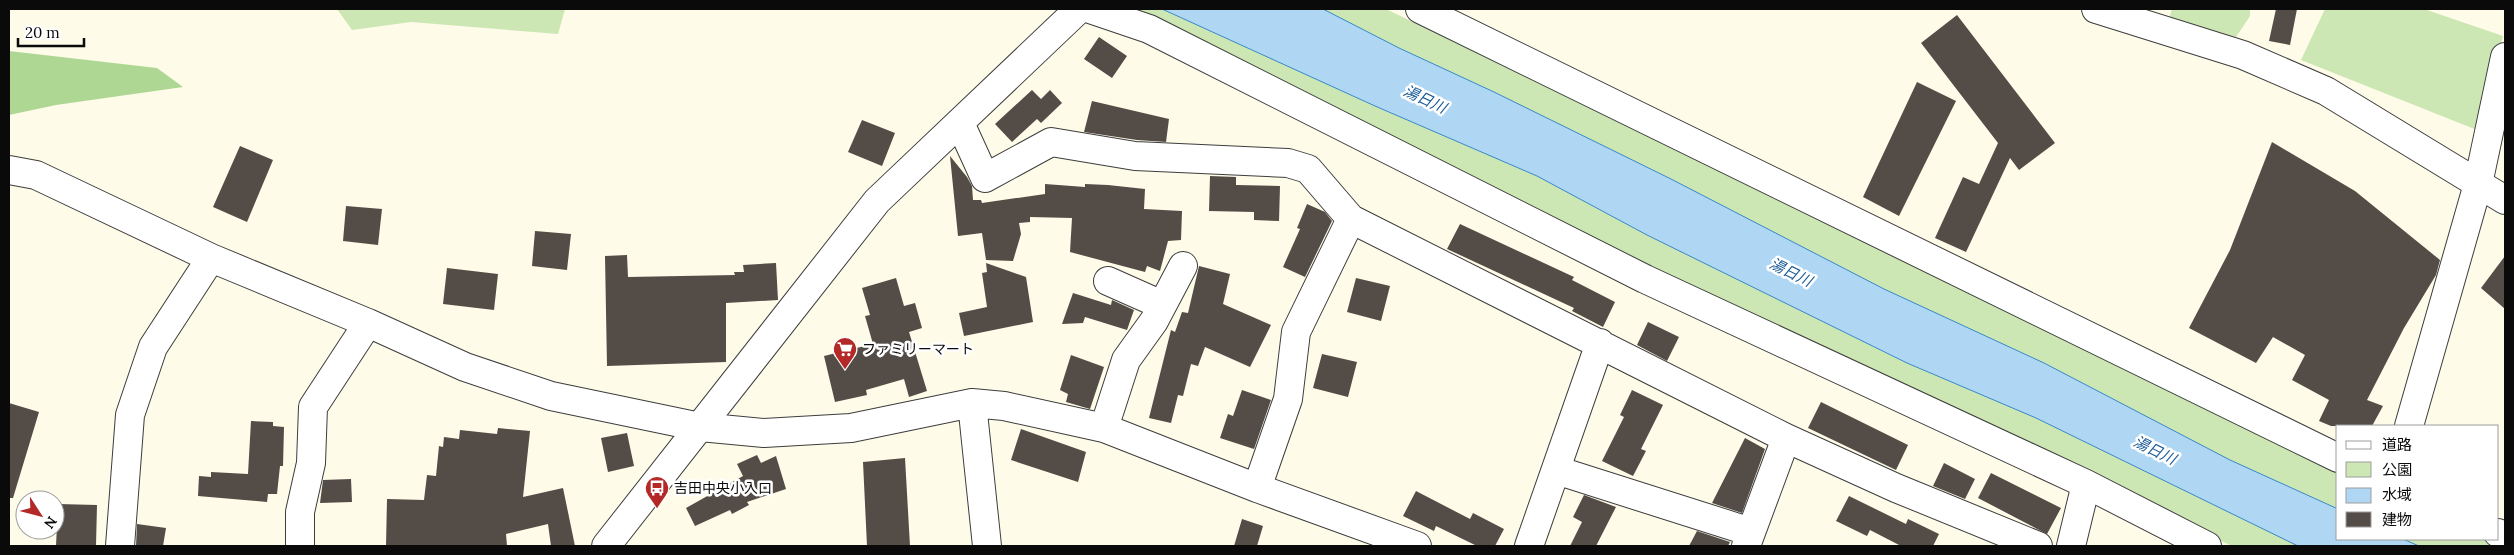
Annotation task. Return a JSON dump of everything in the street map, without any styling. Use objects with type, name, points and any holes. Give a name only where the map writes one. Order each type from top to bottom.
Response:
[{"type":"street","points":[[606,546],[877,201],[1079,9]]},
{"type":"street","points":[[1090,9],[1149,29],[1645,279],[2086,484],[2207,546]]},
{"type":"street","points":[[1420,9],[2336,457]]},
{"type":"street","points":[[2096,9],[2153,18],[2326,91],[2505,200]]},
{"type":"street","points":[[2409,425],[2478,184],[2505,57]]},
{"type":"street","points":[[960,123],[985,178],[1051,142],[1135,156],[1288,163],[1308,169],[1351,219],[1600,342],[1786,438],[1896,488],[2038,546]]},
{"type":"street","points":[[9,170],[36,175],[211,258],[368,323],[466,367],[551,396],[700,427],[764,433],[851,428],[972,403],[1042,413],[1104,428],[1257,488],[1416,546]]},
{"type":"street","points":[[1257,488],[1288,399],[1296,332],[1351,219]]},
{"type":"street","points":[[120,546],[130,415],[153,347],[211,258]]},
{"type":"street","points":[[1104,428],[1126,360],[1154,321],[1183,266]]},
{"type":"street","points":[[1108,282],[1162,305]]},
{"type":"street","points":[[300,546],[300,512],[311,463],[313,407],[368,323]]},
{"type":"street","points":[[1529,546],[1600,342]]},
{"type":"street","points":[[972,403],[987,546]]},
{"type":"street","points":[[1556,470],[1749,539],[1786,438]]},
{"type":"street","points":[[2071,546],[2086,484]]},
{"type":"green space","points":[[337,9],[565,9],[558,34],[411,22],[352,30]]},
{"type":"green space","points":[[1120,9],[1386,9],[2336,469],[2336,540],[2485,540],[2499,546],[2232,546],[1954,416]]},
{"type":"green space","points":[[2172,9],[2250,9],[2250,16],[2236,37],[2167,26]]},
{"type":"green space","points":[[2325,9],[2424,9],[2503,36],[2477,130],[2301,60]]},
{"type":"green space","points":[[9,51],[157,68],[183,87],[56,105],[9,115]]},
{"type":"water","name":"湯日川","points":[[1162,9],[1323,9],[1399,48],[1494,92],[1671,179],[1884,289],[2044,363],[2230,460],[2336,508],[2336,540],[2405,540],[2419,546],[2298,546],[2036,418],[1907,363],[1647,235],[1537,176],[1375,106]]},
{"type":"building","points":[[2276,9],[2297,9],[2290,45],[2269,41]]},
{"type":"building","points":[[1957,15],[2055,143],[2019,170],[2010,158],[1966,252],[1935,238],[1963,177],[1979,184],[1998,143],[1921,43]]},
{"type":"building","points":[[1099,37],[1127,56],[1112,78],[1084,59]]},
{"type":"building","points":[[1917,82],[1956,101],[1899,216],[1863,197]]},
{"type":"building","points":[[1032,90],[1041,99],[1050,90],[1062,103],[1041,123],[1037,119],[1012,142],[995,124]]},
{"type":"building","points":[[1092,101],[1169,119],[1166,142],[1137,140],[1084,132]]},
{"type":"building","points":[[862,120],[895,133],[882,166],[848,152]]},
{"type":"building","points":[[2272,142],[2355,191],[2440,260],[2436,275],[2404,328],[2367,400],[2383,406],[2373,425],[2331,426],[2319,421],[2329,400],[2292,380],[2305,355],[2273,337],[2256,363],[2189,328],[2230,250]]},
{"type":"building","points":[[240,146],[273,160],[247,222],[213,207]]},
{"type":"building","points":[[950,156],[972,186],[973,200],[981,200],[982,203],[1045,194],[1045,184],[1085,187],[1085,184],[1108,185],[1145,189],[1144,209],[1182,211],[1181,240],[1168,241],[1160,271],[1147,266],[1145,272],[1070,252],[1072,218],[1030,217],[1030,222],[1019,223],[1021,234],[1013,261],[986,260],[982,233],[958,236]]},
{"type":"building","points":[[1210,176],[1236,177],[1236,185],[1280,186],[1279,221],[1254,220],[1254,212],[1209,211]]},
{"type":"building","points":[[1307,204],[1325,212],[1332,221],[1305,277],[1283,267],[1300,229],[1297,228]]},
{"type":"building","points":[[346,206],[382,209],[378,245],[343,241]]},
{"type":"building","points":[[1460,224],[1574,277],[1572,280],[1615,302],[1603,327],[1572,311],[1574,308],[1447,249]]},
{"type":"building","points":[[535,231],[571,234],[567,270],[532,266]]},
{"type":"building","points":[[627,255],[628,277],[735,275],[734,272],[744,272],[743,265],[776,263],[778,300],[726,303],[726,362],[607,366],[605,256]]},
{"type":"building","points":[[2505,256],[2505,309],[2481,288]]},
{"type":"building","points":[[986,263],[1026,277],[1033,322],[964,336],[959,313],[987,307],[982,273],[987,272]]},
{"type":"building","points":[[1199,266],[1230,274],[1223,304],[1271,325],[1250,367],[1205,347],[1198,366],[1191,364],[1183,396],[1178,395],[1171,423],[1149,418],[1171,330],[1175,332],[1182,312],[1188,313]]},
{"type":"building","points":[[447,268],[498,274],[494,310],[443,304]]},
{"type":"building","points":[[896,278],[904,306],[915,303],[922,328],[909,332],[927,391],[909,397],[904,379],[866,390],[867,395],[835,402],[824,356],[873,344],[865,316],[870,315],[862,288]]},
{"type":"building","points":[[1356,278],[1390,286],[1381,321],[1347,312]]},
{"type":"building","points":[[1073,293],[1111,305],[1112,300],[1134,310],[1127,330],[1085,317],[1083,323],[1062,324]]},
{"type":"building","points":[[1648,322],[1679,337],[1667,361],[1637,345]]},
{"type":"building","points":[[1322,354],[1357,362],[1348,397],[1313,388]]},
{"type":"building","points":[[1071,355],[1104,367],[1090,409],[1066,402],[1068,394],[1060,390]]},
{"type":"building","points":[[1242,390],[1271,400],[1254,449],[1220,438],[1228,414],[1233,416]]},
{"type":"building","points":[[1632,390],[1663,405],[1641,449],[1646,451],[1633,476],[1602,461],[1624,417],[1620,415]]},
{"type":"building","points":[[1821,402],[1908,445],[1896,470],[1808,428]]},
{"type":"building","points":[[9,403],[39,412],[13,498],[9,498]]},
{"type":"building","points":[[251,421],[273,422],[273,426],[284,427],[283,466],[280,466],[277,494],[268,494],[267,502],[198,496],[199,476],[211,477],[211,472],[248,474]]},
{"type":"building","points":[[498,428],[530,431],[523,497],[563,488],[575,546],[551,546],[548,524],[506,534],[507,546],[386,546],[387,499],[424,500],[427,475],[436,476],[439,446],[443,447],[444,437],[459,439],[460,430],[497,434]]},
{"type":"building","points":[[1021,429],[1086,452],[1078,482],[1011,460]]},
{"type":"building","points":[[627,433],[634,466],[608,472],[601,438]]},
{"type":"building","points":[[1745,438],[1765,449],[1742,513],[1712,503]]},
{"type":"building","points":[[757,455],[761,463],[776,456],[786,489],[747,502],[749,505],[732,514],[730,510],[695,526],[686,508],[743,476],[737,464]]},
{"type":"building","points":[[905,458],[910,546],[867,546],[863,462]]},
{"type":"building","points":[[1944,463],[1975,479],[1965,499],[1933,486]]},
{"type":"building","points":[[1991,473],[2061,508],[2047,534],[1978,498]]},
{"type":"building","points":[[351,479],[352,502],[320,503],[323,480]]},
{"type":"building","points":[[1416,491],[1470,519],[1473,513],[1504,529],[1495,546],[1477,546],[1436,526],[1434,531],[1403,516]]},
{"type":"building","points":[[1584,495],[1616,507],[1596,546],[1570,546],[1582,522],[1573,517]]},
{"type":"building","points":[[1849,496],[1906,524],[1908,519],[1939,534],[1933,546],[1901,546],[1870,530],[1867,536],[1836,521]]},
{"type":"building","points":[[65,504],[97,505],[96,546],[56,546],[56,540],[65,540]]},
{"type":"building","points":[[1242,519],[1263,526],[1257,546],[1234,546]]},
{"type":"building","points":[[137,524],[166,528],[163,546],[136,546]]},
{"type":"building","points":[[1697,531],[1730,542],[1728,546],[1689,546]]},
{"type":"place","name":"ファミリーマート","points":[[845,370]]},
{"type":"place","name":"吉田中央小入口","points":[[657,509]]}]
